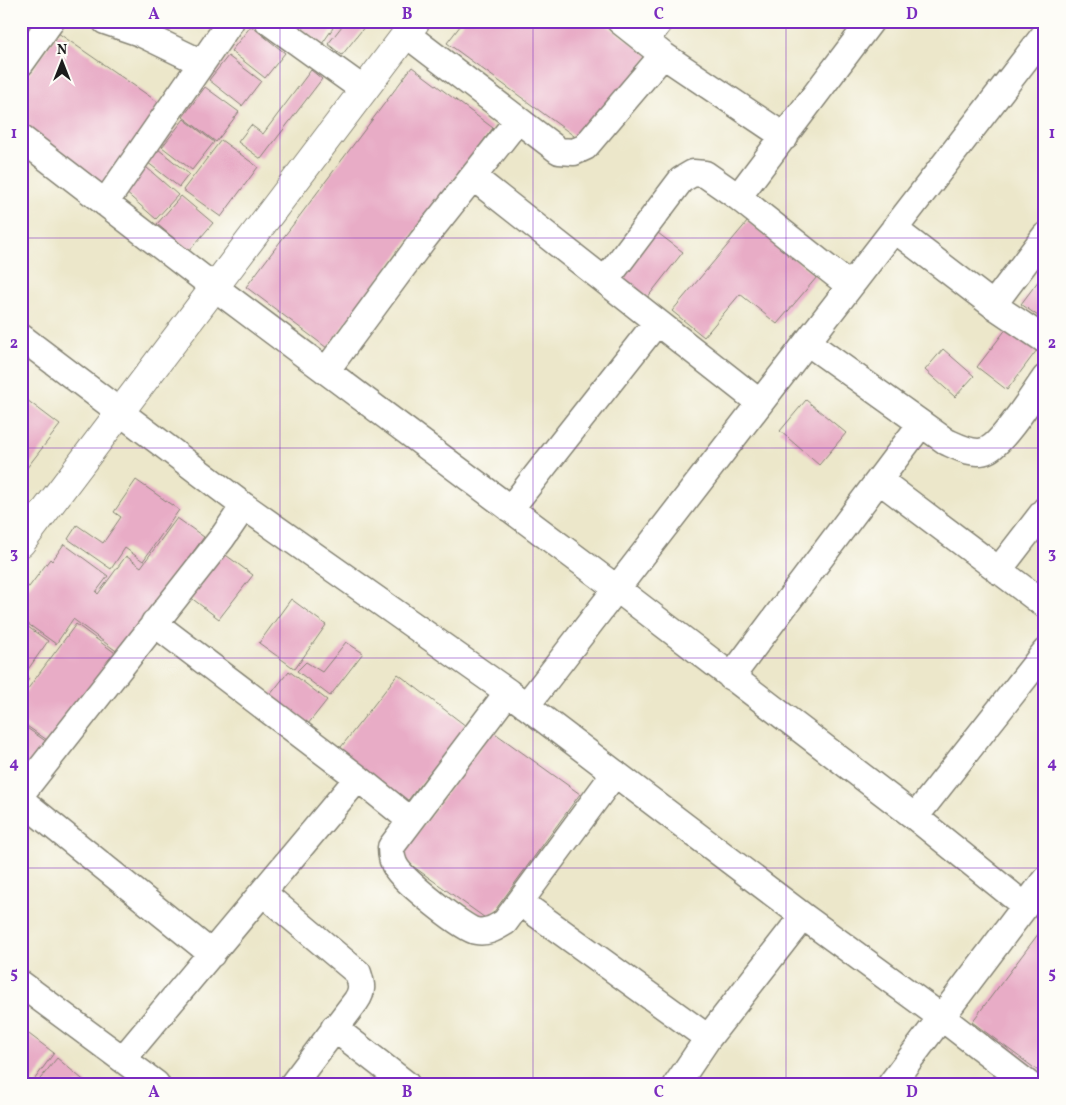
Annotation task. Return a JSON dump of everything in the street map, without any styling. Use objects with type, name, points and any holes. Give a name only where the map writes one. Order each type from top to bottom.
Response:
[{"type":"street","points":[[21,63],[51,21]]},
{"type":"street","points":[[105,21],[140,33],[202,63]]},
{"type":"street","points":[[106,203],[231,21]]},
{"type":"street","points":[[268,21],[364,90]]},
{"type":"street","points":[[620,21],[656,39],[785,137]]},
{"type":"street","points":[[738,197],[871,21]]},
{"type":"street","points":[[615,773],[505,922],[491,931],[474,931],[427,899],[397,870],[392,859],[391,847],[410,820],[616,588],[1045,32],[1032,21]]},
{"type":"street","points":[[22,539],[411,28],[517,121],[558,151],[574,152],[585,147],[656,39]]},
{"type":"street","points":[[326,371],[422,241],[517,121]]},
{"type":"street","points":[[21,138],[214,288],[616,588],[915,817],[1025,906]]},
{"type":"street","points":[[605,281],[681,180],[694,173],[705,174],[738,197],[850,286]]},
{"type":"street","points":[[473,177],[760,403]]},
{"type":"street","points":[[894,229],[992,304],[1045,340]]},
{"type":"street","points":[[992,304],[1045,236]]},
{"type":"street","points":[[510,509],[657,322]]},
{"type":"street","points":[[21,337],[244,506],[517,699],[1028,1084]]},
{"type":"street","points":[[807,342],[947,442],[970,451],[986,451],[1000,440],[1045,378]]},
{"type":"street","points":[[731,677],[921,424]]},
{"type":"street","points":[[879,480],[1045,605]]},
{"type":"street","points":[[21,794],[154,622],[222,538],[244,506]]},
{"type":"street","points":[[998,571],[1045,510]]},
{"type":"street","points":[[154,622],[410,820]]},
{"type":"street","points":[[915,817],[1045,652]]},
{"type":"street","points":[[122,1059],[358,778]]},
{"type":"street","points":[[21,800],[212,954]]},
{"type":"street","points":[[891,1084],[1045,880]]},
{"type":"street","points":[[263,893],[358,973],[362,985],[362,994],[334,1028],[293,1084]]},
{"type":"street","points":[[520,902],[708,1038]]},
{"type":"street","points":[[676,1084],[708,1038],[803,916]]},
{"type":"street","points":[[21,984],[156,1084]]},
{"type":"street","points":[[334,1028],[406,1084]]},
{"type":"building","points":[[308,21],[323,21],[333,28],[322,44],[302,30]]},
{"type":"building","points":[[337,21],[369,21],[342,55],[328,44],[342,26]]},
{"type":"building","points":[[464,21],[601,21],[649,56],[585,144],[447,43]]},
{"type":"building","points":[[251,26],[285,53],[265,78],[231,51]]},
{"type":"building","points":[[58,33],[168,109],[111,191],[21,129],[21,86]]},
{"type":"building","points":[[228,56],[261,81],[242,106],[209,80]]},
{"type":"building","points":[[412,67],[493,128],[327,348],[246,287]]},
{"type":"building","points":[[311,70],[322,79],[261,159],[238,142],[251,125],[263,134]]},
{"type":"building","points":[[205,87],[239,112],[216,142],[183,117]]},
{"type":"building","points":[[184,119],[214,142],[192,170],[162,147]]},
{"type":"building","points":[[221,140],[258,167],[221,217],[183,190]]},
{"type":"building","points":[[158,149],[189,174],[179,187],[147,162]]},
{"type":"building","points":[[146,167],[178,195],[156,219],[124,191]]},
{"type":"building","points":[[181,196],[213,223],[189,251],[157,224]]},
{"type":"building","points":[[748,221],[817,277],[777,324],[740,294],[704,337],[672,311]]},
{"type":"building","points":[[650,227],[683,252],[647,298],[614,272]]},
{"type":"building","points":[[1045,272],[1045,321],[1021,304]]},
{"type":"building","points":[[1007,328],[1037,350],[1007,390],[977,367]]},
{"type":"building","points":[[943,349],[974,376],[955,397],[925,370]]},
{"type":"building","points":[[27,400],[60,425],[26,469],[21,465],[21,407]]},
{"type":"building","points":[[806,400],[846,433],[819,465],[780,431]]},
{"type":"building","points":[[136,480],[179,510],[143,561],[125,548],[111,569],[68,539],[77,525],[103,543],[121,517],[114,512]]},
{"type":"building","points":[[177,518],[204,537],[119,653],[73,619],[56,644],[21,619],[21,594],[27,586],[29,587],[50,559],[52,561],[64,544],[108,576],[96,592],[98,594],[126,556],[141,567]]},
{"type":"building","points":[[223,553],[253,575],[219,619],[190,597]]},
{"type":"building","points":[[291,599],[326,625],[295,669],[259,643]]},
{"type":"building","points":[[21,622],[48,641],[24,675],[29,679],[21,689]]},
{"type":"building","points":[[76,624],[118,655],[50,742],[21,722],[21,698]]},
{"type":"building","points":[[346,642],[363,653],[330,696],[297,671],[306,662],[322,672]]},
{"type":"building","points":[[289,671],[327,700],[304,729],[266,700]]},
{"type":"building","points":[[398,674],[466,726],[402,808],[334,756]]},
{"type":"building","points":[[21,724],[50,744],[21,784]]},
{"type":"building","points":[[492,731],[580,794],[488,920],[400,857]]},
{"type":"building","points":[[1045,925],[1045,1076],[972,1022]]},
{"type":"building","points":[[21,1028],[54,1053],[31,1084],[21,1084]]},
{"type":"building","points":[[57,1058],[88,1084],[36,1084]]}]
